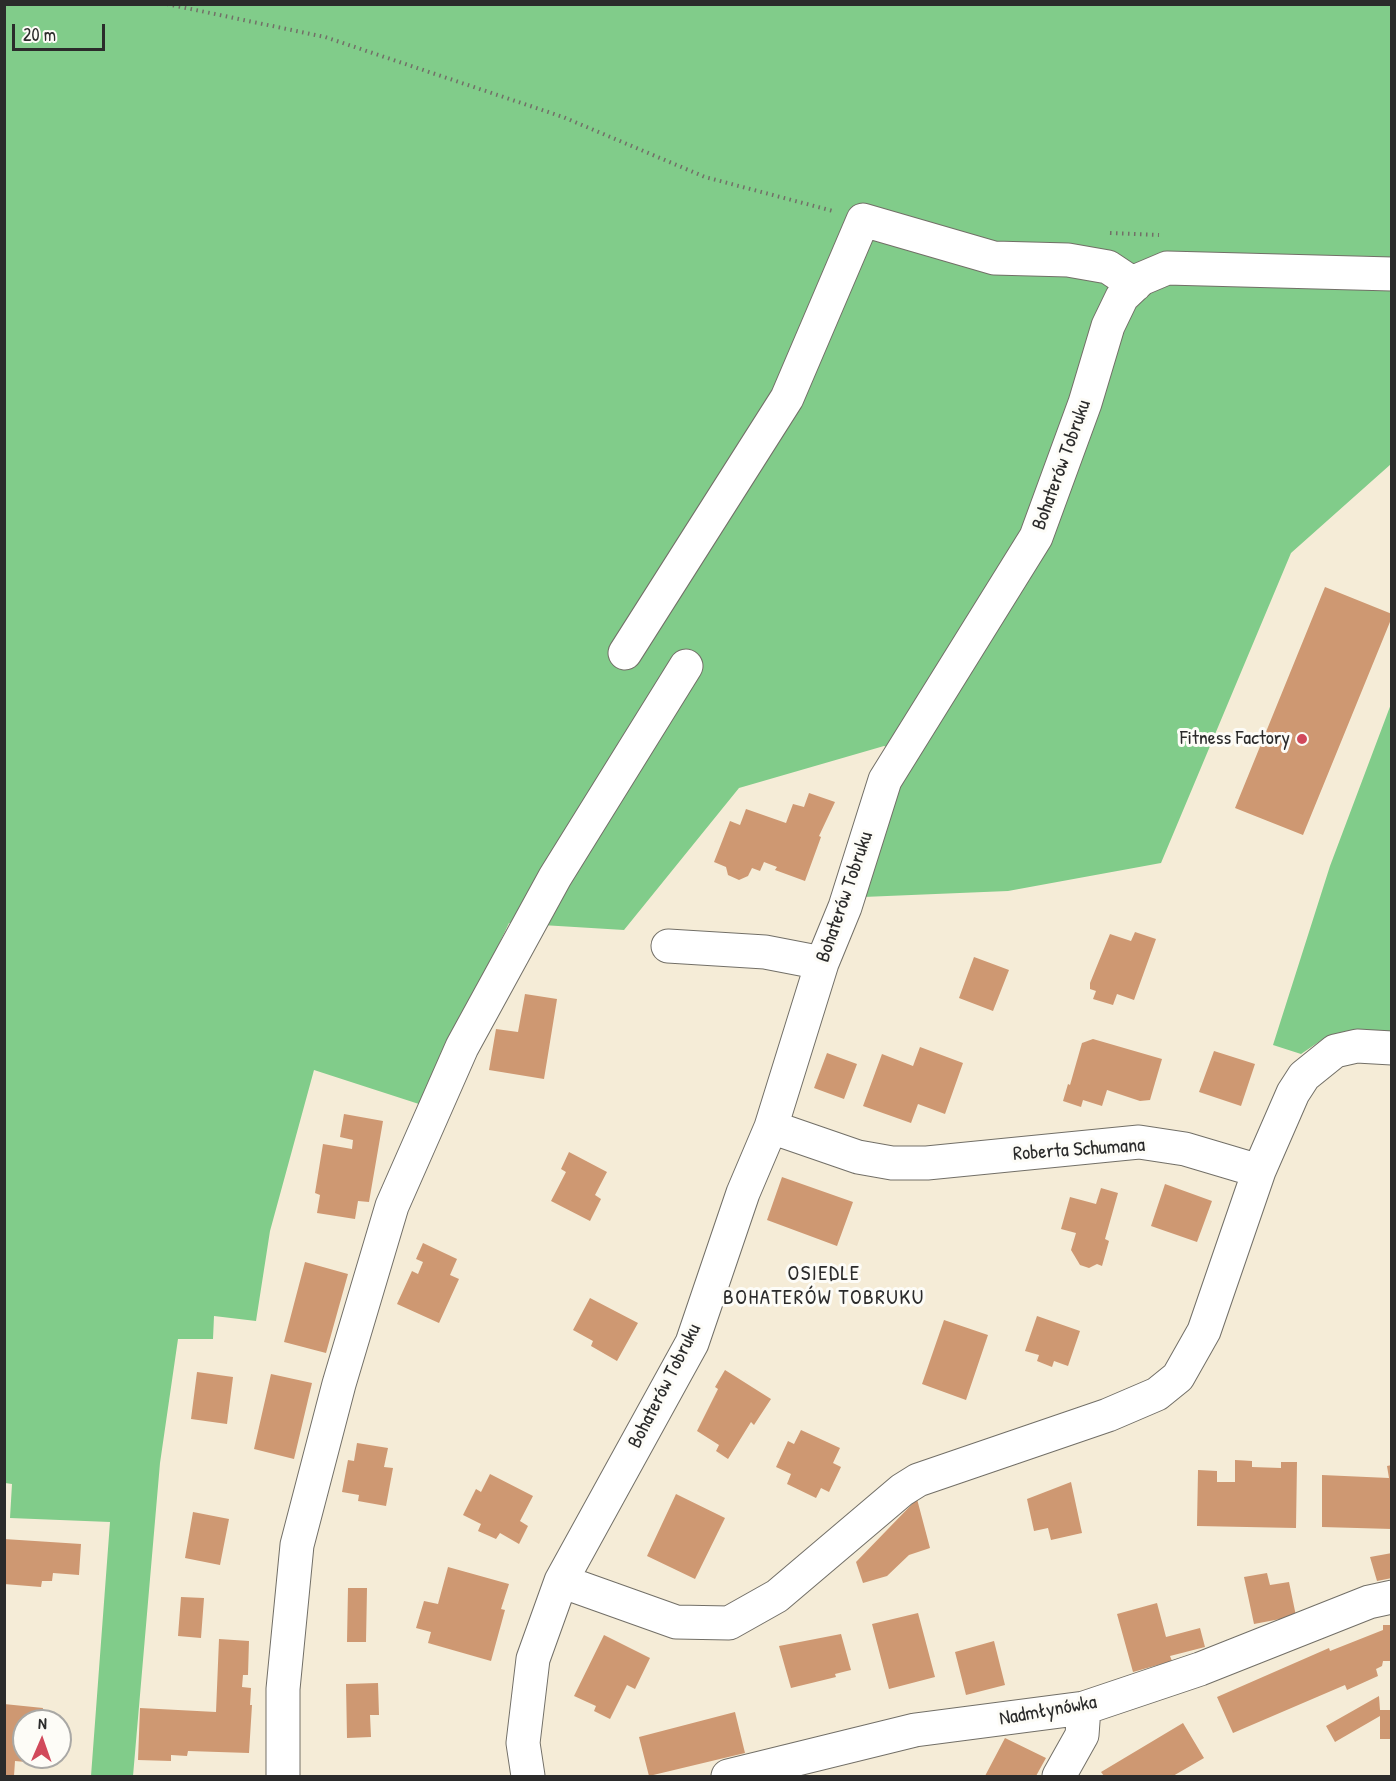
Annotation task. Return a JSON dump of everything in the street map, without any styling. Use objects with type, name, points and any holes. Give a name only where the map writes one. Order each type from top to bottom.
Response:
[{"type":"street","points":[[626,653],[787,398],[863,220],[993,258],[1068,260],[1108,267],[1135,285]]},
{"type":"street","name":"Bohaterów Tobruku","points":[[528,1776],[523,1743],[533,1659],[561,1581],[692,1343],[743,1193],[771,1126],[822,963],[845,907],[885,780],[1036,537],[1084,403],[1108,326],[1122,297],[1135,285],[1167,268],[1392,274]]},
{"type":"street","points":[[283,1776],[283,1689],[297,1545],[339,1384],[392,1206],[462,1047],[555,878],[686,666]]},
{"type":"street","points":[[668,946],[765,952],[822,963]]},
{"type":"street","points":[[561,1581],[676,1622],[729,1623],[777,1596],[902,1490],[918,1480],[1108,1415],[1157,1394],[1178,1377],[1204,1331],[1259,1171],[1293,1093],[1317,1064],[1335,1051],[1357,1046],[1392,1048]]},
{"type":"street","name":"Roberta Schumana","points":[[771,1126],[858,1157],[892,1163],[927,1163],[1139,1143],[1185,1149],[1259,1171]]},
{"type":"street","name":"Nadmłynówka","points":[[728,1776],[915,1730],[1084,1708],[1200,1669],[1370,1602],[1392,1597]]},
{"type":"street","points":[[1059,1776],[1082,1735],[1084,1708]]},
{"type":"path","points":[[167,4],[325,37],[563,117],[705,177],[863,220]]},
{"type":"green space","points":[[5,5],[1391,5],[1391,464],[1291,553],[1161,863],[1008,891],[863,897],[904,753],[884,746],[739,788],[624,930],[509,923],[422,1105],[314,1070],[270,1231],[256,1321],[214,1316],[213,1339],[178,1339],[160,1463],[133,1776],[91,1776],[110,1522],[10,1518],[12,1484],[5,1483]]},
{"type":"green space","points":[[1391,704],[1391,1034],[1378,1031],[1326,1037],[1301,1054],[1273,1045],[1330,866]]},
{"type":"building","name":"Fitness Factory","points":[[1325,587],[1392,614],[1392,617],[1303,835],[1235,808]]},
{"type":"building","points":[[809,793],[835,802],[819,836],[821,837],[805,881],[775,870],[777,867],[764,862],[760,871],[752,868],[748,876],[739,880],[728,875],[726,867],[714,862],[730,821],[740,825],[746,809],[786,823],[793,804],[804,807]]},
{"type":"building","points":[[1135,932],[1156,939],[1134,1000],[1117,994],[1113,1005],[1093,999],[1096,991],[1090,989],[1090,983],[1110,934],[1131,941]]},
{"type":"building","points":[[974,957],[1009,970],[993,1011],[959,998]]},
{"type":"building","points":[[525,994],[557,999],[544,1079],[489,1070],[496,1029],[518,1032]]},
{"type":"building","points":[[1093,1039],[1162,1059],[1150,1100],[1140,1101],[1107,1090],[1102,1106],[1083,1100],[1081,1107],[1063,1101],[1082,1043]]},
{"type":"building","points":[[920,1047],[963,1063],[945,1114],[918,1104],[911,1123],[863,1106],[882,1054],[913,1066]]},
{"type":"building","points":[[1214,1051],[1255,1064],[1241,1106],[1199,1092]]},
{"type":"building","points":[[827,1053],[857,1064],[844,1099],[814,1088]]},
{"type":"building","points":[[344,1114],[383,1121],[369,1202],[358,1201],[355,1219],[317,1213],[320,1195],[315,1193],[323,1144],[352,1149],[353,1140],[340,1137]]},
{"type":"building","points":[[569,1152],[607,1172],[595,1195],[601,1199],[590,1221],[551,1201],[566,1172],[561,1169]]},
{"type":"building","points":[[782,1177],[853,1202],[837,1246],[767,1220]]},
{"type":"building","points":[[1165,1184],[1212,1201],[1197,1242],[1151,1226]]},
{"type":"building","points":[[1101,1188],[1118,1193],[1105,1239],[1109,1241],[1102,1266],[1097,1264],[1089,1268],[1080,1265],[1071,1250],[1076,1233],[1061,1229],[1070,1197],[1096,1204]]},
{"type":"building","points":[[423,1243],[457,1259],[450,1275],[459,1279],[439,1323],[397,1304],[412,1271],[418,1274],[423,1262],[416,1259]]},
{"type":"building","points":[[305,1262],[348,1274],[326,1353],[284,1342]]},
{"type":"building","points":[[590,1298],[638,1323],[617,1361],[591,1346],[593,1341],[573,1330]]},
{"type":"building","points":[[1037,1316],[1080,1331],[1068,1366],[1054,1361],[1052,1367],[1037,1361],[1039,1355],[1025,1351]]},
{"type":"building","points":[[944,1320],[988,1335],[966,1400],[922,1384]]},
{"type":"building","points":[[725,1370],[771,1399],[754,1425],[751,1422],[728,1459],[716,1451],[719,1445],[697,1431],[718,1389],[715,1387]]},
{"type":"building","points":[[197,1372],[233,1377],[227,1424],[191,1419]]},
{"type":"building","points":[[271,1374],[312,1383],[294,1459],[254,1449]]},
{"type":"building","points":[[801,1430],[840,1448],[833,1463],[841,1467],[829,1492],[821,1488],[816,1498],[787,1484],[791,1474],[776,1467],[788,1441],[794,1444]]},
{"type":"building","points":[[357,1443],[388,1448],[384,1467],[393,1468],[386,1506],[358,1501],[359,1495],[342,1492],[348,1460],[354,1461]]},
{"type":"building","points":[[1235,1460],[1252,1461],[1252,1467],[1281,1468],[1281,1462],[1297,1462],[1296,1528],[1197,1526],[1198,1470],[1217,1471],[1217,1482],[1235,1482]]},
{"type":"building","points":[[1392,1465],[1392,1529],[1322,1527],[1322,1475],[1389,1478],[1387,1466]]},
{"type":"building","points":[[490,1474],[533,1496],[520,1521],[528,1526],[519,1544],[500,1533],[496,1539],[478,1531],[481,1524],[463,1515],[476,1489],[481,1492]]},
{"type":"building","points":[[1071,1482],[1082,1533],[1051,1540],[1048,1528],[1034,1531],[1027,1499]]},
{"type":"building","points":[[676,1494],[725,1518],[695,1579],[647,1556]]},
{"type":"building","points":[[917,1499],[930,1548],[909,1555],[887,1576],[863,1583],[856,1562]]},
{"type":"building","points":[[193,1512],[229,1519],[220,1565],[185,1558]]},
{"type":"building","points":[[4,1539],[81,1544],[79,1575],[53,1573],[52,1581],[42,1581],[41,1587],[4,1584]]},
{"type":"building","points":[[1392,1553],[1392,1578],[1377,1581],[1370,1557]]},
{"type":"building","points":[[448,1567],[509,1584],[501,1609],[505,1610],[491,1661],[428,1643],[431,1632],[416,1628],[424,1601],[438,1604]]},
{"type":"building","points":[[1267,1573],[1270,1585],[1289,1582],[1296,1616],[1254,1624],[1244,1577]]},
{"type":"building","points":[[348,1588],[367,1588],[366,1642],[347,1642]]},
{"type":"building","points":[[181,1597],[204,1598],[201,1638],[178,1636]]},
{"type":"building","points":[[1157,1603],[1166,1637],[1200,1628],[1205,1647],[1170,1656],[1172,1661],[1133,1672],[1117,1614]]},
{"type":"building","points":[[918,1613],[935,1677],[889,1689],[872,1624]]},
{"type":"building","points":[[1383,1625],[1392,1625],[1392,1661],[1383,1661],[1382,1666],[1376,1669],[1378,1676],[1347,1690],[1345,1685],[1233,1733],[1217,1697],[1329,1648],[1330,1651],[1383,1630]]},
{"type":"building","points":[[841,1634],[851,1670],[835,1674],[836,1677],[791,1688],[779,1646]]},
{"type":"building","points":[[604,1635],[650,1658],[635,1689],[627,1685],[610,1719],[594,1711],[596,1706],[574,1696]]},
{"type":"building","points":[[219,1639],[249,1641],[248,1675],[243,1675],[242,1687],[251,1688],[249,1753],[188,1751],[187,1756],[171,1755],[171,1761],[138,1760],[140,1708],[216,1712]]},
{"type":"building","points":[[994,1641],[1005,1685],[966,1695],[955,1652]]},
{"type":"building","points":[[378,1683],[379,1715],[370,1715],[371,1737],[347,1738],[346,1684]]},
{"type":"building","points":[[1379,1696],[1380,1710],[1392,1710],[1392,1739],[1380,1739],[1380,1716],[1335,1742],[1326,1726]]},
{"type":"building","points":[[4,1704],[43,1708],[12,1709],[14,1776],[4,1776]]},
{"type":"building","points":[[735,1712],[745,1753],[649,1776],[639,1737]]},
{"type":"building","points":[[1183,1723],[1204,1758],[1173,1776],[1104,1776],[1101,1772]]},
{"type":"building","points":[[1005,1738],[1046,1758],[1036,1776],[985,1776]]},
{"type":"place","name":"Fitness Factory","points":[[1302,739]]},
{"type":"district","name":"OSIEDLE BOHATERÓW TOBRUKU","points":[[824,1286]]}]
